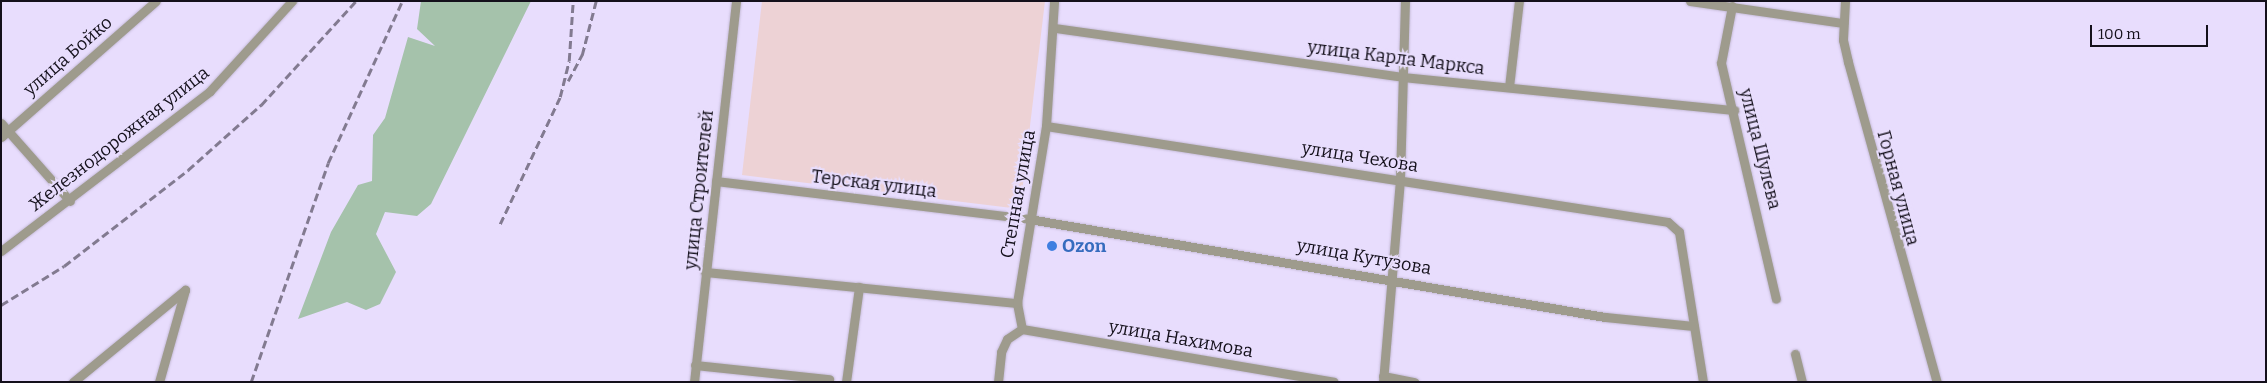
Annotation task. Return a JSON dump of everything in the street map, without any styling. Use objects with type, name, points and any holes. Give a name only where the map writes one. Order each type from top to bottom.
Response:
[{"type":"street","name":"улица Бойко","points":[[1,137],[5,126],[156,1]]},
{"type":"street","name":"Железнодорожная улица","points":[[1,251],[70,201],[210,91],[292,1]]},
{"type":"street","name":"улица Строителей","points":[[694,382],[736,1]]},
{"type":"street","name":"Степная улица","points":[[1022,329],[1017,303],[1029,219],[1046,126],[1055,28],[1054,1]]},
{"type":"street","points":[[1405,1],[1400,179],[1390,278],[1383,379],[1414,382]]},
{"type":"street","points":[[1509,87],[1519,1]]},
{"type":"street","points":[[1690,1],[1843,23]]},
{"type":"street","name":"Горная улица","points":[[1845,1],[1843,23],[1848,62],[1937,382]]},
{"type":"street","name":"улица Шулева","points":[[1732,6],[1721,63],[1734,110],[1776,299]]},
{"type":"street","name":"улица Карла Маркса","points":[[1055,28],[1402,77],[1734,110]]},
{"type":"street","points":[[5,126],[70,201]]},
{"type":"street","name":"улица Чехова","points":[[1046,126],[1400,179],[1668,222],[1679,232],[1694,326]]},
{"type":"street","name":"Терская улица","points":[[716,181],[1029,219]]},
{"type":"street","name":"улица Кутузова","points":[[1029,219],[1390,278],[1605,317],[1694,326]]},
{"type":"street","points":[[705,272],[1017,303]]},
{"type":"street","points":[[846,382],[859,287]]},
{"type":"street","points":[[73,382],[185,290],[159,382]]},
{"type":"street","points":[[1694,326],[1703,382]]},
{"type":"street","points":[[998,382],[1000,352],[1008,339],[1022,329]]},
{"type":"street","name":"улица Нахимова","points":[[1022,329],[1334,382]]},
{"type":"street","points":[[1795,354],[1802,382]]},
{"type":"street","points":[[696,365],[829,379]]},
{"type":"shaded area","points":[[762,1],[1045,1],[1020,209],[742,175]]},
{"type":"green space","points":[[421,1],[531,1],[431,204],[417,216],[385,212],[376,234],[396,272],[380,304],[366,310],[347,302],[298,319],[331,232],[358,185],[372,181],[373,135],[385,118],[408,37],[435,46],[417,29]]},
{"type":"railway","points":[[1,305],[64,266],[188,170],[261,105],[356,1]]},
{"type":"railway","points":[[251,382],[328,163],[402,1]]},
{"type":"railway","points":[[500,224],[560,97],[569,61],[573,1]]},
{"type":"railway","points":[[568,81],[582,55],[596,1]]},
{"type":"place","name":"Ozon","points":[[1052,246]]}]
